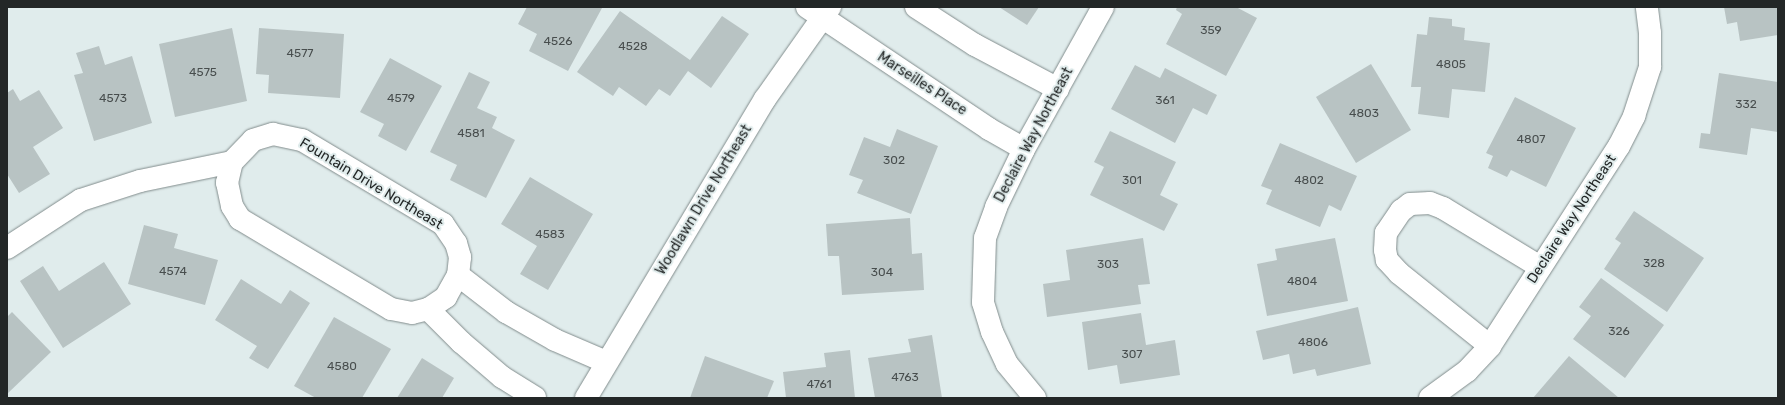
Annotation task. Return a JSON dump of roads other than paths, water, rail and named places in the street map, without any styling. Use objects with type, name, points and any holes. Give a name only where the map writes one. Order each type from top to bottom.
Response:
[{"type":"street","points":[[916,7],[975,46],[1058,89]]},
{"type":"street","name":"Declaire Way Northeast","points":[[1033,397],[1007,364],[992,332],[983,302],[985,238],[996,207],[1024,149],[1103,7]]},
{"type":"street","name":"Declaire Way Northeast","points":[[1430,398],[1467,371],[1490,346],[1516,310],[1540,267],[1619,146],[1634,116],[1650,67],[1647,7]]},
{"type":"street","name":"Marseilles Place","points":[[820,10],[989,129],[1024,149]]},
{"type":"street","name":"Woodlawn Drive Northeast","points":[[586,398],[606,362],[820,10]]},
{"type":"street","name":"Fountain Drive Northeast","points":[[273,134],[302,140],[443,224],[456,243],[460,257],[458,275],[446,297],[428,309],[412,313],[380,304],[240,219],[232,206],[227,183],[232,162],[253,140],[273,134]]},
{"type":"street","points":[[7,248],[80,200],[140,181],[232,162]]},
{"type":"street","points":[[1490,346],[1399,273],[1388,260],[1385,250],[1386,233],[1401,211],[1410,204],[1430,203],[1443,208],[1540,267]]},
{"type":"street","points":[[458,275],[506,312],[555,340],[606,362]]},
{"type":"street","points":[[428,309],[461,342],[502,378],[535,398]]}]
